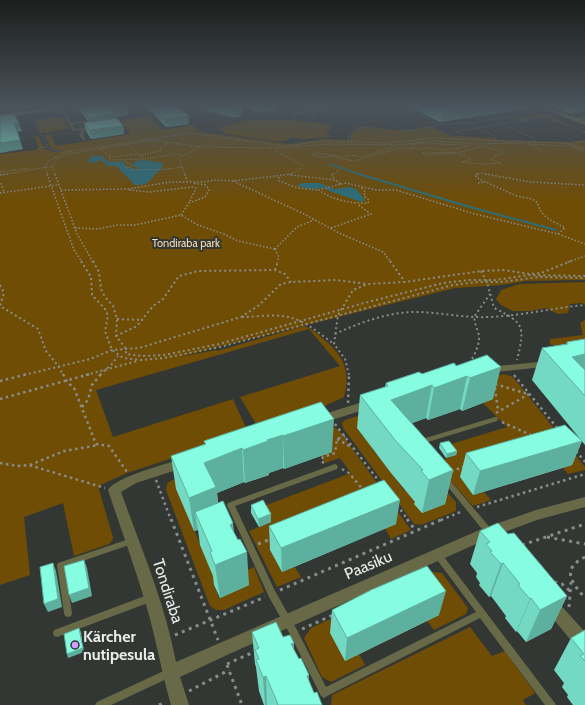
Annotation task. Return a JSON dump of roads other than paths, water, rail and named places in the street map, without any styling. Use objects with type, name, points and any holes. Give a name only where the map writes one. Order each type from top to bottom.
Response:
[{"type":"street","points":[[473,374],[486,370],[562,363]]},
{"type":"street","points":[[306,424],[386,398]]},
{"type":"street","name":"Tondiraba","points":[[179,701],[170,673],[164,640],[152,598],[114,490],[132,480],[196,459]]},
{"type":"street","name":"Paasiku","points":[[170,673],[286,620],[488,532],[536,515],[585,502]]},
{"type":"street","points":[[488,532],[499,545]]},
{"type":"street","points":[[543,596],[585,644]]},
{"type":"lane","points":[[422,449],[417,443],[496,416]]},
{"type":"lane","points":[[335,466],[231,505],[272,594],[294,633],[324,693],[482,613]]},
{"type":"lane","points":[[441,474],[488,532]]},
{"type":"lane","points":[[68,613],[61,565],[132,541]]},
{"type":"lane","points":[[438,554],[551,705]]},
{"type":"lane","points":[[57,633],[152,598]]},
{"type":"lane","points":[[100,705],[170,673]]},
{"type":"water","points":[[92,156],[103,156],[105,160],[112,162],[123,161],[126,166],[135,169],[139,168],[132,166],[135,161],[145,160],[163,163],[161,170],[146,184],[135,185],[116,166],[108,166],[101,160],[93,163],[87,161]]},
{"type":"water","points":[[320,183],[334,189],[351,187],[357,190],[365,200],[362,202],[329,191],[325,188],[310,189],[298,186],[298,184]]},
{"type":"waterway","points":[[330,164],[360,174]]},
{"type":"waterway","points":[[360,174],[470,207],[556,230]]},
{"type":"place","name":"Kärcher nutipesula","points":[[75,645]]},
{"type":"park label","name":"Tondiraba park","points":[[186,243]]}]
